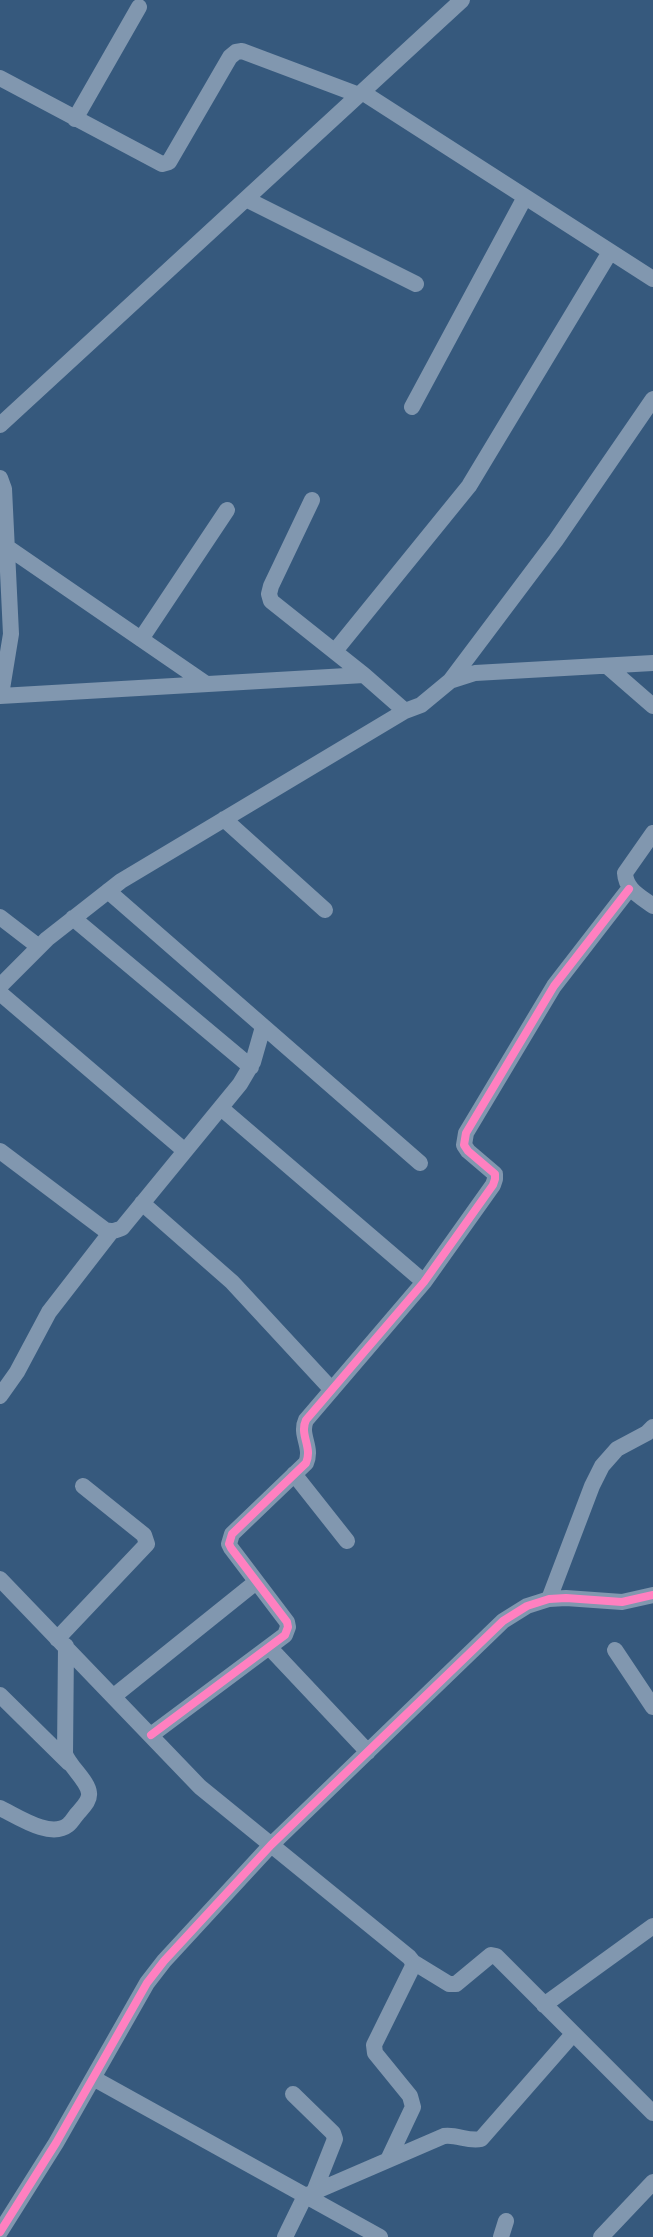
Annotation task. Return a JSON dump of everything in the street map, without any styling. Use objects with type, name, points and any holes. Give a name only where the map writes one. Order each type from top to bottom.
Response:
[{"type":"street","points":[[0,425],[462,0]]},
{"type":"street","points":[[75,120],[139,7]]},
{"type":"street","points":[[0,78],[156,163],[166,164],[230,57],[236,52],[242,51],[360,93],[653,279]]},
{"type":"street","points":[[412,407],[525,197]]},
{"type":"street","points":[[246,199],[416,284]]},
{"type":"street","points":[[335,651],[469,486],[610,252]]},
{"type":"street","points":[[0,986],[39,947],[73,918],[134,872],[405,711],[420,705],[450,681],[556,540],[653,399]]},
{"type":"street","points":[[0,478],[4,489],[11,634],[0,696],[364,675]]},
{"type":"street","points":[[312,500],[271,586],[269,594],[271,601],[335,651],[405,711]]},
{"type":"street","points":[[141,639],[227,510]]},
{"type":"street","points":[[7,547],[205,683]]},
{"type":"street","points":[[450,681],[475,673],[653,663]]},
{"type":"street","points":[[607,666],[653,706]]},
{"type":"street","points":[[224,819],[326,910]]},
{"type":"street","points":[[653,833],[625,873],[629,889],[653,906]]},
{"type":"street","points":[[151,1735],[285,1635],[288,1627],[287,1622],[231,1548],[229,1539],[306,1462],[309,1457],[303,1430],[304,1426],[332,1390],[424,1282],[496,1179],[495,1174],[490,1168],[468,1151],[464,1144],[466,1133],[554,986],[629,889]]},
{"type":"street","points":[[108,891],[420,1163]]},
{"type":"street","points":[[0,917],[39,947]]},
{"type":"street","points":[[73,918],[251,1067]]},
{"type":"street","points":[[0,993],[185,1151]]},
{"type":"street","points":[[0,1396],[17,1372],[49,1312],[111,1232],[122,1228],[240,1084],[251,1067],[263,1027]]},
{"type":"street","points":[[220,1108],[424,1282]]},
{"type":"street","points":[[0,1151],[105,1230],[111,1232]]},
{"type":"street","points":[[142,1203],[232,1282],[332,1390]]},
{"type":"street","points":[[549,1599],[592,1486],[602,1466],[617,1449],[647,1433],[653,1427]]},
{"type":"street","points":[[294,1474],[347,1540]]},
{"type":"street","points":[[69,1763],[65,1754],[62,1642],[147,1544],[144,1535],[83,1486]]},
{"type":"street","points":[[0,1579],[213,1799],[413,1962],[450,1984],[456,1984],[491,1955],[496,1956],[653,2113]]},
{"type":"street","points":[[114,1696],[256,1582]]},
{"type":"street","points":[[1,2228],[56,2143],[138,1998],[158,1968],[271,1845],[503,1622],[527,1606],[549,1599],[566,1598],[622,1602],[653,1594]]},
{"type":"street","points":[[269,1647],[368,1752]]},
{"type":"street","points":[[615,1650],[653,1707]]},
{"type":"street","points":[[0,1695],[69,1763],[87,1785],[89,1794],[86,1803],[68,1825],[56,1830],[45,1828],[0,1808]]},
{"type":"street","points":[[544,2005],[653,1927]]},
{"type":"street","points":[[388,2160],[413,2107],[410,2096],[375,2053],[374,2045],[412,1968],[413,1962]]},
{"type":"street","points":[[309,2194],[444,2136],[452,2135],[475,2141],[481,2139],[573,2034]]},
{"type":"street","points":[[93,2078],[309,2194],[380,2237]]},
{"type":"street","points":[[285,2237],[309,2194],[335,2139],[333,2133],[293,2094]]},
{"type":"street","points":[[602,2237],[653,2182]]},
{"type":"cycle path","points":[[151,1735],[285,1635],[288,1627],[287,1622],[231,1548],[229,1544],[232,1534],[306,1463],[308,1457],[304,1431],[306,1420],[424,1282],[493,1185],[495,1174],[468,1151],[464,1145],[466,1133],[554,986],[629,889]]},
{"type":"cycle path","points":[[0,2232],[56,2143],[147,1983],[164,1961],[271,1845],[503,1621],[527,1606],[549,1599],[566,1598],[622,1602],[653,1595]]}]
